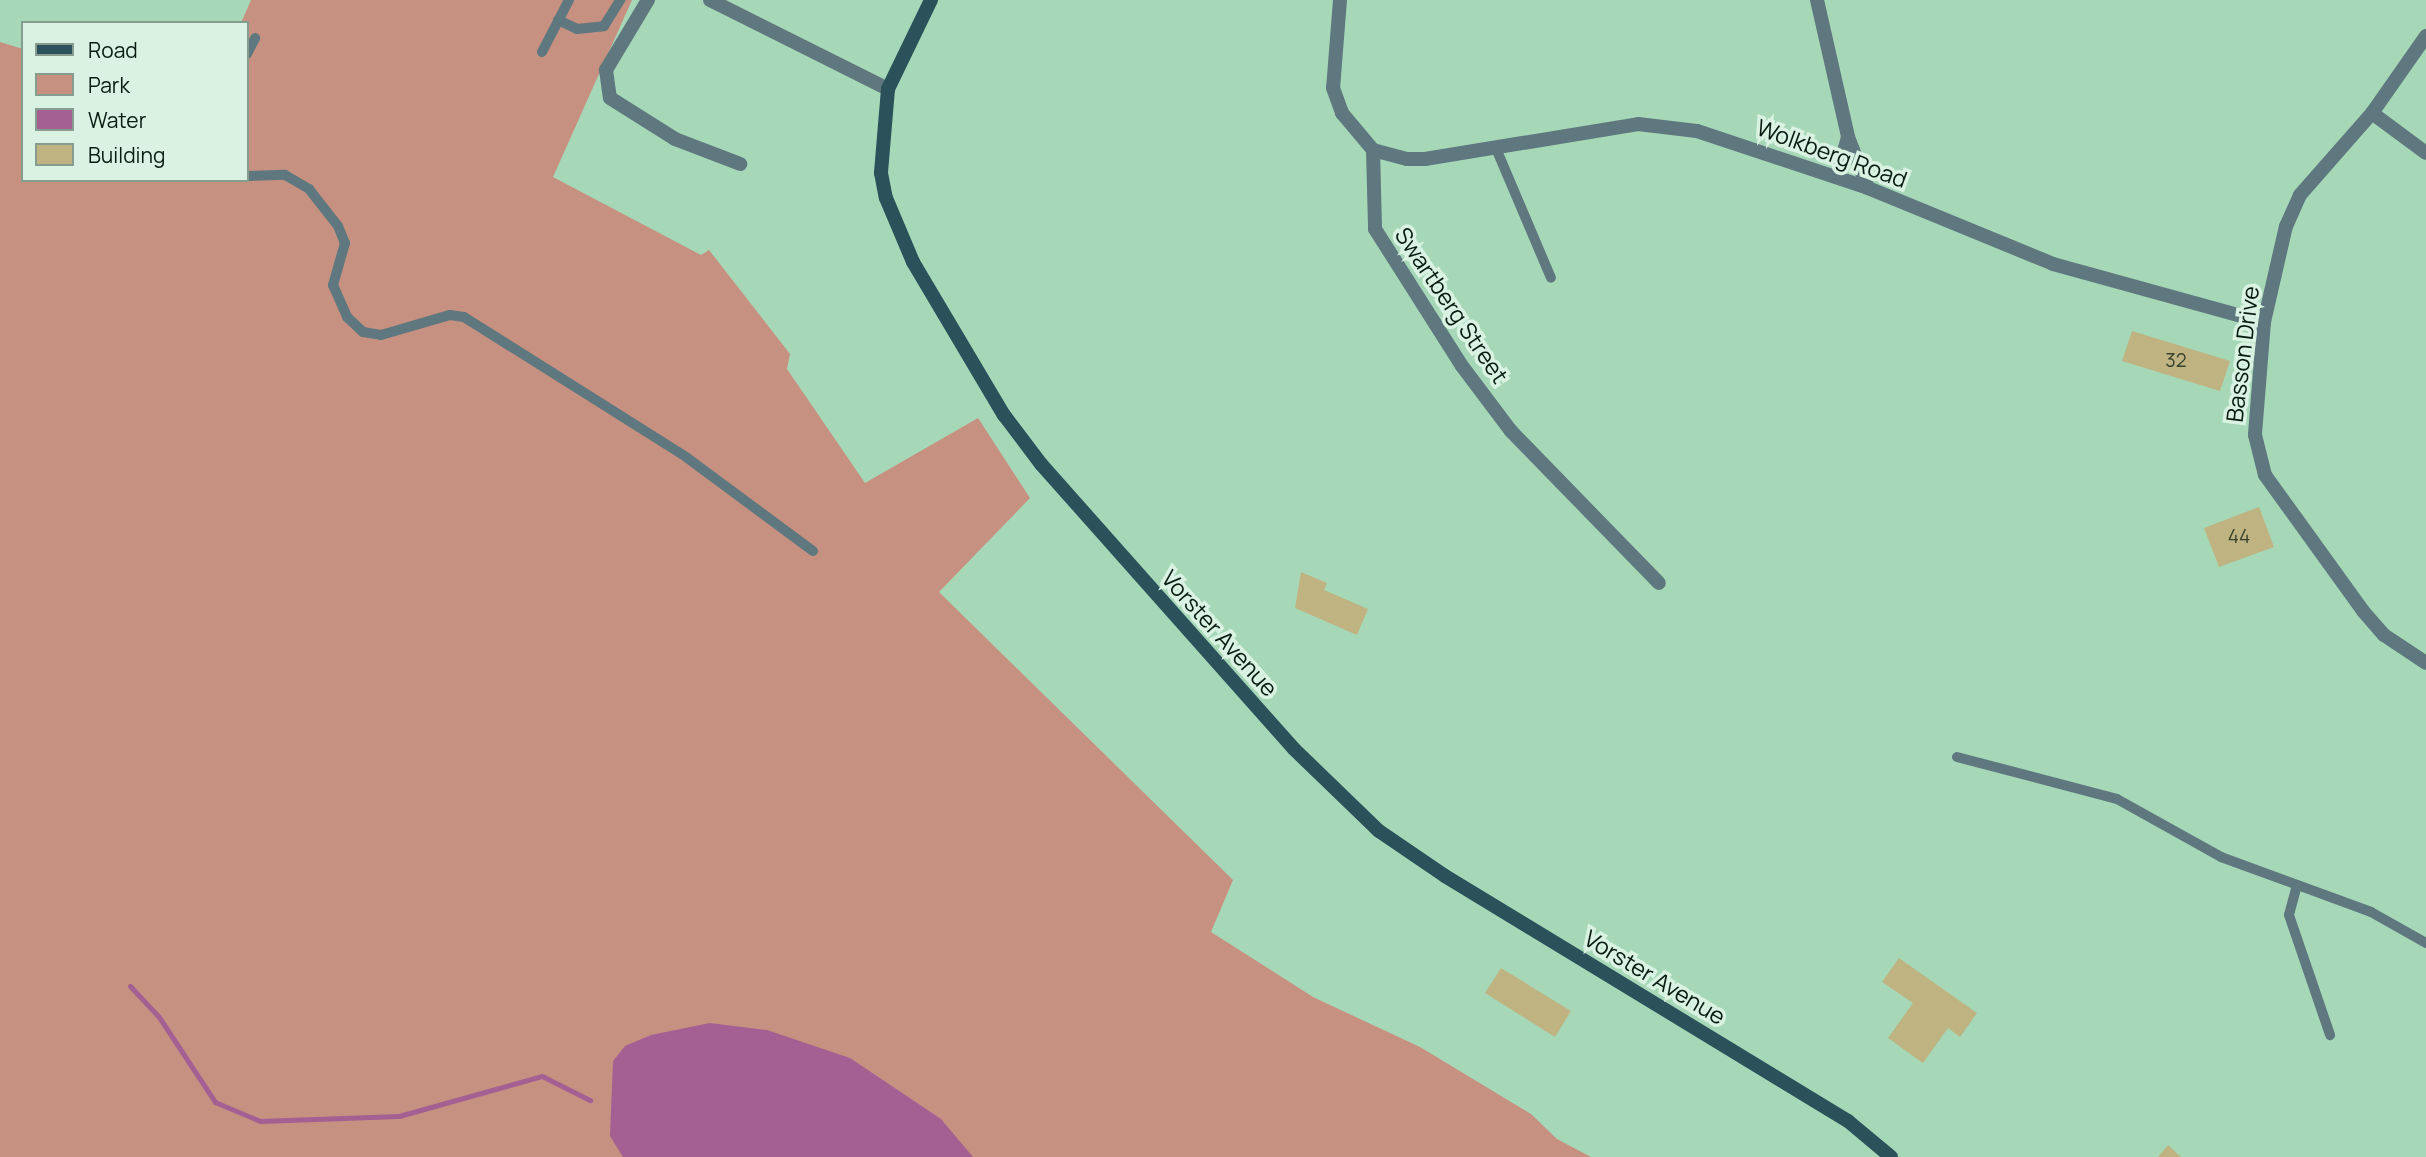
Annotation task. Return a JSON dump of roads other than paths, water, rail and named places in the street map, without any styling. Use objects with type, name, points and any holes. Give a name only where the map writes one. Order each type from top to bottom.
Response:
[{"type":"main road","points":[[888,89],[930,0]]},
{"type":"main road","name":"Vorster Avenue","points":[[888,89],[881,173],[897,232],[1004,415],[1109,543],[1308,765],[1340,797],[1417,859],[1848,1121],[1892,1157]]},
{"type":"street","points":[[648,0],[606,70],[610,98],[675,139],[740,164]]},
{"type":"street","points":[[710,0],[888,89]]},
{"type":"street","points":[[1340,0],[1333,88],[1355,134],[1373,150]]},
{"type":"street","points":[[1818,0],[1848,137],[1868,188]]},
{"type":"street","name":"Basson Drive","points":[[2426,36],[2372,113],[2300,195],[2286,226],[2264,322],[2255,435],[2266,475],[2375,626],[2426,663]]},
{"type":"street","points":[[2372,113],[2426,153]]},
{"type":"street","name":"Wolkberg Road","points":[[1373,150],[1407,159],[1606,128],[1669,126],[1697,131],[1868,188],[2053,264],[2264,322]]},
{"type":"street","points":[[1837,177],[1848,137]]},
{"type":"street","name":"Swartberg Street","points":[[1373,150],[1375,229],[1462,366],[1511,431],[1659,583]]},
{"type":"lane","points":[[542,52],[569,0]]},
{"type":"lane","points":[[558,20],[577,29],[604,26],[620,0]]},
{"type":"lane","points":[[248,52],[255,38]]},
{"type":"lane","points":[[1495,146],[1551,278]]},
{"type":"lane","points":[[248,176],[285,175],[309,188],[338,226],[345,243],[333,285],[347,317],[363,332],[381,335],[450,315],[464,317],[686,457],[813,551]]},
{"type":"lane","points":[[1957,757],[2117,799],[2221,857],[2371,912],[2426,943]]},
{"type":"lane","points":[[2297,885],[2290,915],[2330,1035]]},
{"type":"water","points":[[710,1023],[767,1030],[850,1058],[941,1119],[973,1157],[623,1157],[610,1136],[613,1061],[625,1046],[651,1035]]},
{"type":"waterway","points":[[130,986],[159,1017],[215,1102],[260,1121],[399,1116],[542,1076],[590,1100]]}]
